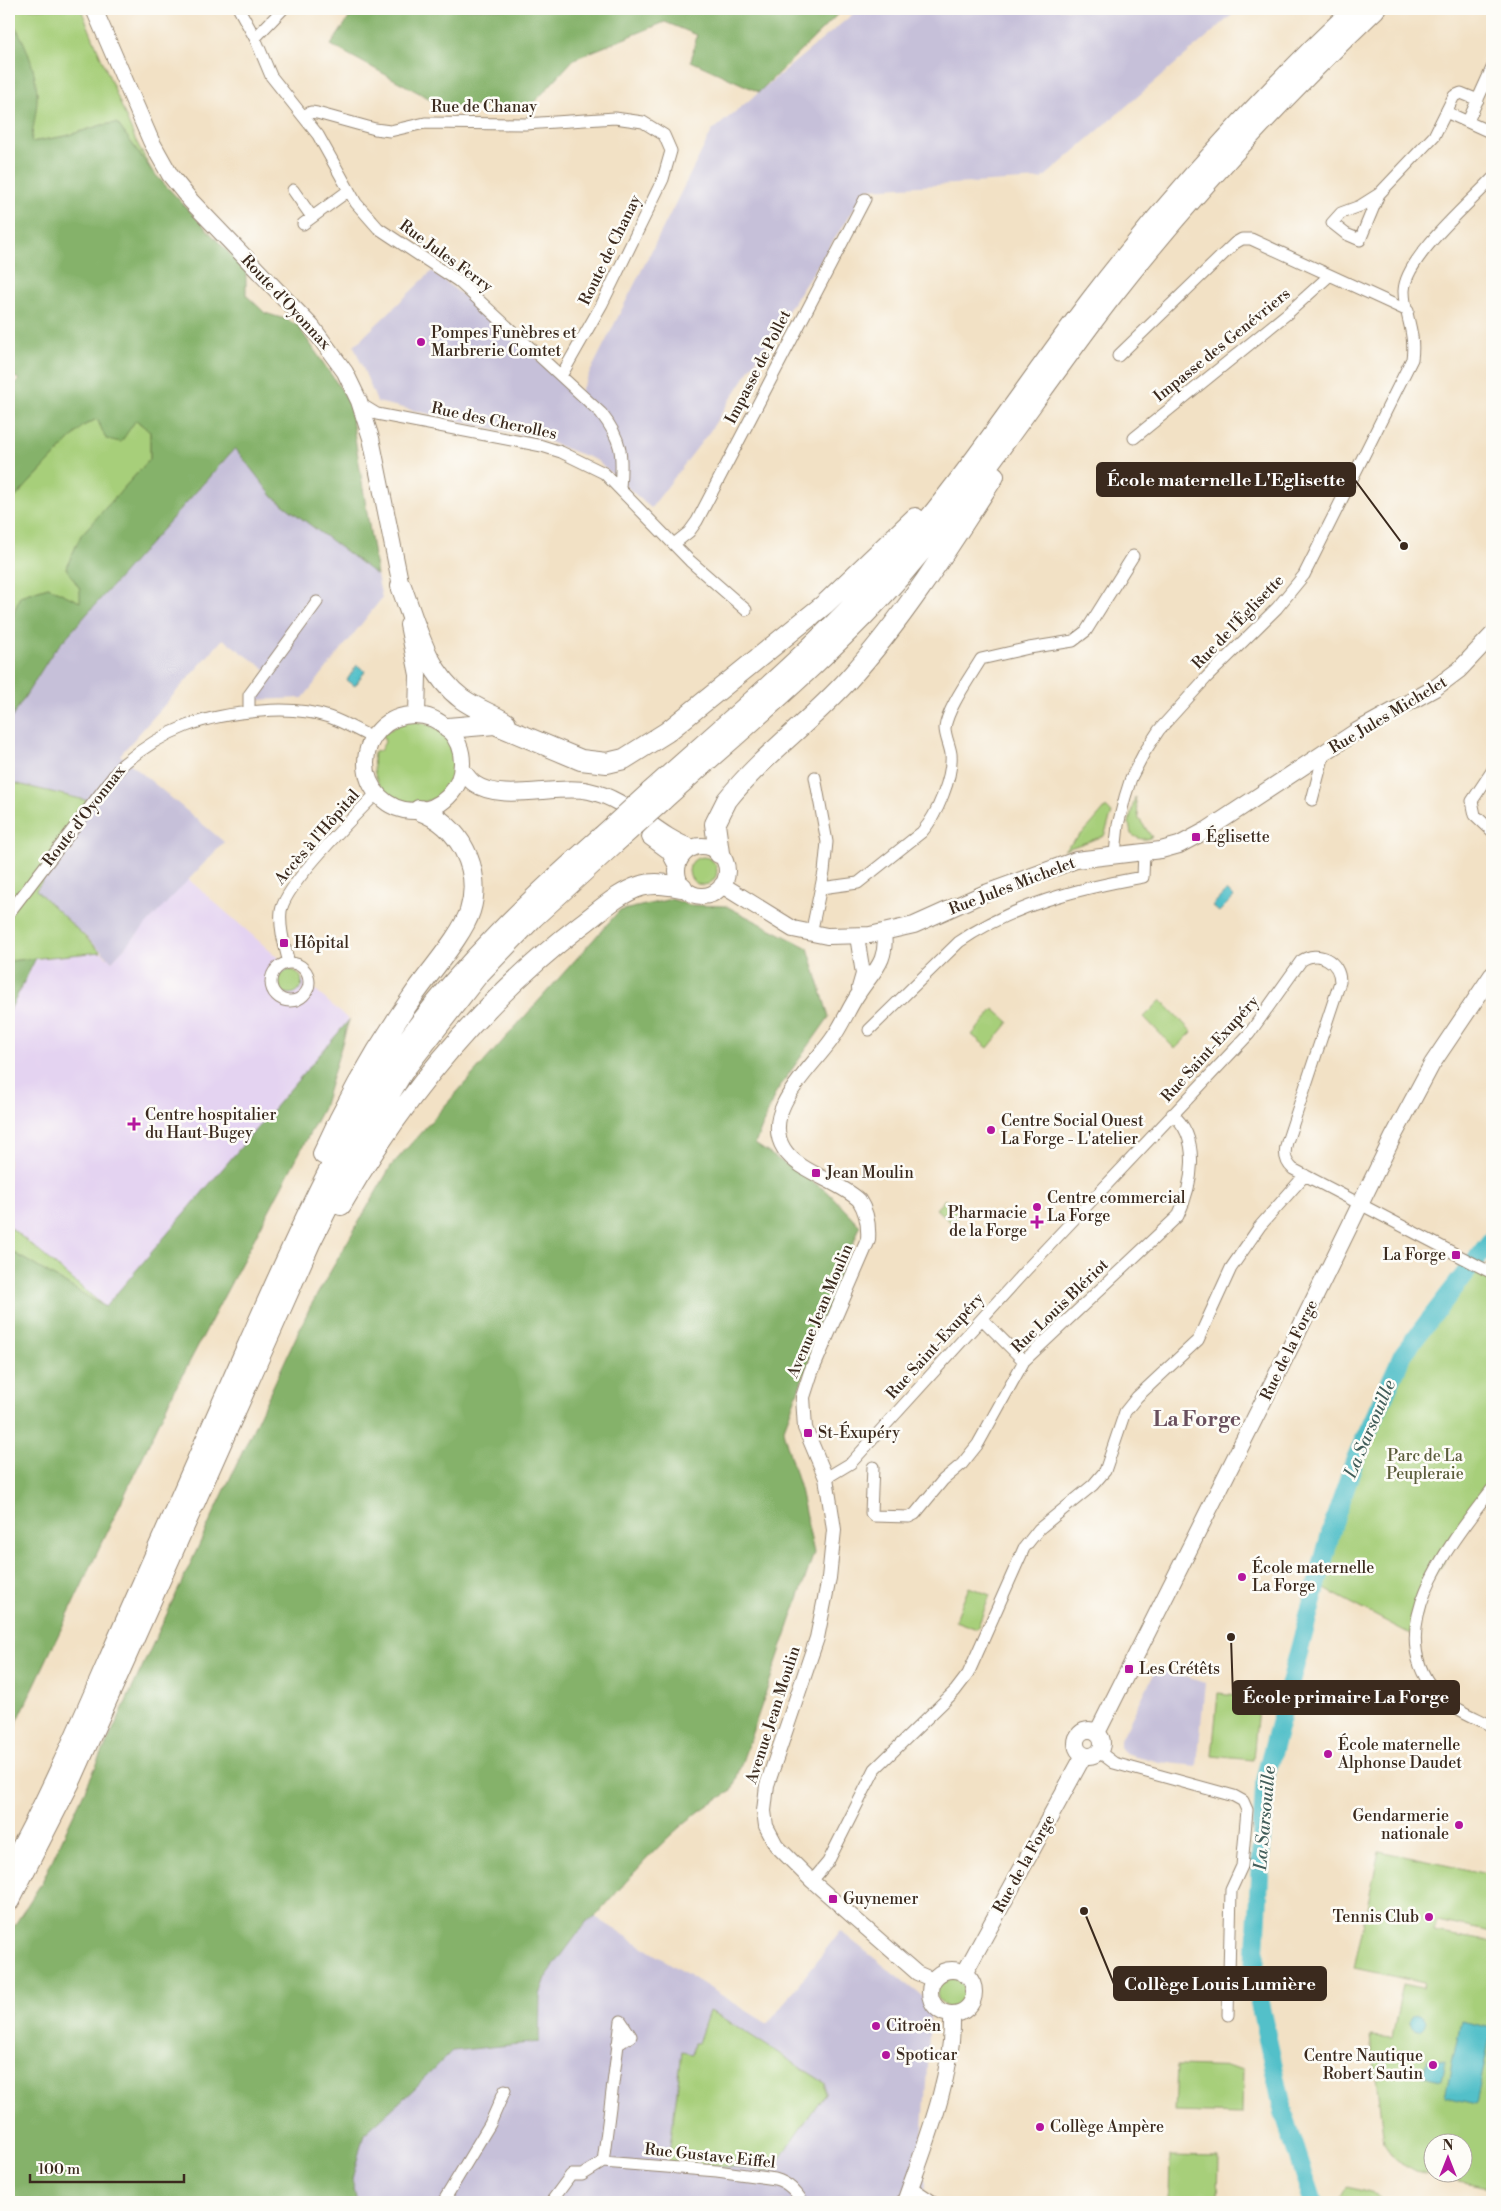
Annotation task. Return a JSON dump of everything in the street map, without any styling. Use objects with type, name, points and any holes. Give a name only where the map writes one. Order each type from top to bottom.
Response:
[{"type":"highway","points":[[9,1871],[78,1731],[246,1350],[329,1169],[372,1093],[406,1043],[442,996],[495,936],[608,840],[656,796],[868,590],[927,521],[1093,298],[1168,205],[1244,119],[1354,9]]},
{"type":"highway","points":[[656,796],[833,645],[903,573],[961,501],[1108,301],[1181,211],[1317,64],[1375,9]]},
{"type":"highway","points":[[718,853],[715,824],[727,800],[848,680],[882,641],[972,509],[1108,301]]},
{"type":"highway","points":[[448,728],[495,724],[574,757],[600,764],[624,759],[647,746],[825,604],[898,535],[985,444]]},
{"type":"highway","points":[[401,586],[426,652],[443,682],[463,700],[535,741]]},
{"type":"highway","points":[[246,1350],[296,1216],[332,1134],[388,1034],[428,974],[461,930],[470,911],[474,885],[465,849],[446,825],[419,810]]},
{"type":"highway","points":[[9,1901],[72,1778],[276,1317],[344,1171],[404,1070],[452,1006],[505,946],[608,840]]},
{"type":"highway","points":[[276,1317],[347,1194],[390,1125],[417,1088],[477,1018],[514,981],[563,939],[618,897],[648,885],[682,887]]},
{"type":"main road","name":"Route d'Oyonnax","points":[[94,9],[151,141],[170,175],[191,201],[325,342],[346,372],[360,403],[371,438],[418,675],[419,700],[417,715]]},
{"type":"main road","name":"Rue Jules Michelet","points":[[722,885],[793,929],[811,934],[857,936],[914,925],[983,894],[1052,867],[1076,860],[1168,848],[1196,837],[1357,731],[1446,681],[1474,656],[1492,635]]},
{"type":"main road","points":[[417,715],[429,717],[448,728],[458,741],[462,755],[462,770],[456,788],[448,797],[434,806],[419,810],[399,809],[384,800],[377,793],[370,780],[366,766],[373,738],[381,728],[392,720],[404,716],[417,715]]},
{"type":"main road","points":[[462,770],[475,784],[498,791],[575,788],[602,794],[618,802],[667,837],[693,848],[706,847],[718,853],[726,865],[727,872],[722,885],[710,895],[703,896],[688,892],[682,887],[677,877],[677,866],[683,855],[693,848]]},
{"type":"main road","points":[[448,797],[471,794],[503,801],[569,797],[592,802],[609,809],[665,847],[677,866]]},
{"type":"main road","name":"Rue de la Forge","points":[[1097,1733],[1297,1334],[1359,1204],[1432,1064],[1492,974]]},
{"type":"main road","points":[[1086,1730],[1097,1733],[1101,1740],[1091,1753],[1076,1746],[1079,1734],[1086,1730]]},
{"type":"main road","name":"Rue de la Forge","points":[[964,1974],[1091,1753]]},
{"type":"main road","points":[[951,1970],[964,1974],[973,1985],[974,1998],[966,2010],[952,2015],[939,2011],[934,2006],[929,1993],[933,1980],[944,1971],[951,1970]]},
{"type":"main road","points":[[905,2202],[939,2098],[953,2040],[952,2015]]},
{"type":"street","name":"Rue Jules Ferry","points":[[239,9],[255,38],[271,76],[330,154],[348,191],[378,228],[458,281],[601,413],[614,430],[620,446],[622,462],[620,488]]},
{"type":"street","points":[[255,38],[283,9]]},
{"type":"street","points":[[1468,122],[1492,68]]},
{"type":"street","points":[[1378,194],[1434,136],[1454,96],[1461,93],[1478,100]]},
{"type":"street","name":"Rue de Chanay","points":[[303,116],[311,112],[317,113],[375,130],[390,131],[425,123],[525,124],[590,118],[615,118],[643,122],[664,135]]},
{"type":"street","points":[[1446,112],[1492,133]]},
{"type":"street","name":"Route de Chanay","points":[[561,376],[602,304],[663,179],[671,151],[664,135]]},
{"type":"street","name":"Rue de l'Églisette","points":[[1115,854],[1118,825],[1131,778],[1160,730],[1207,677],[1277,608],[1304,575],[1412,359],[1414,343],[1404,293],[1406,277],[1416,259],[1492,179]]},
{"type":"street","points":[[293,190],[307,221],[348,191]]},
{"type":"street","name":"Impasse de Pollet","points":[[674,544],[689,532],[702,513],[803,315],[865,199]]},
{"type":"street","points":[[1118,356],[1235,243],[1242,239],[1251,239],[1408,311]]},
{"type":"street","name":"Impasse des Genévriers","points":[[1134,438],[1288,313],[1329,276]]},
{"type":"street","name":"Rue des Cherolles","points":[[360,403],[379,414],[542,446],[561,452],[604,473],[674,544],[746,610]]},
{"type":"street","points":[[371,438],[379,414]]},
{"type":"street","points":[[821,888],[858,883],[922,832],[929,824],[946,787],[951,755],[945,728],[958,696],[981,659],[1029,648],[1073,641],[1086,632],[1133,556]]},
{"type":"street","points":[[249,712],[248,695],[317,602]]},
{"type":"street","name":"Route d'Oyonnax","points":[[9,913],[122,765],[143,748],[190,724],[211,717],[249,712],[275,710],[311,712],[345,723],[373,738]]},
{"type":"street","points":[[1312,800],[1324,754]]},
{"type":"street","points":[[1492,771],[1472,801],[1476,815],[1492,831]]},
{"type":"street","points":[[811,934],[821,888],[826,842],[815,777]]},
{"type":"street","name":"Accès à l'Hôpital","points":[[289,963],[282,930],[281,910],[287,893],[346,825],[377,793]]},
{"type":"street","points":[[869,1030],[959,942],[976,930],[1028,908],[1087,887],[1144,877],[1144,851]]},
{"type":"street","name":"Avenue Jean Moulin","points":[[884,932],[885,954],[858,994],[834,1036],[784,1102],[777,1121],[779,1140],[788,1155],[855,1196],[863,1206],[868,1226],[868,1240],[864,1253],[810,1372],[803,1397],[805,1428],[826,1478],[834,1530],[830,1578],[817,1638],[764,1796],[766,1826],[776,1845],[812,1880],[917,1973],[933,1980]]},
{"type":"street","name":"Avenue Jean Moulin","points":[[857,936],[863,974],[858,994]]},
{"type":"street","name":"Rue Saint-Exupéry","points":[[826,1478],[851,1463],[1172,1114],[1249,1034],[1301,962],[1311,956],[1324,957],[1336,966],[1340,982],[1284,1153],[1290,1166],[1492,1273]]},
{"type":"street","name":"Rue Louis Blériot","points":[[873,1467],[871,1513],[874,1516],[909,1517],[915,1514],[943,1480],[962,1464],[978,1444],[1024,1361],[1178,1216],[1188,1185],[1191,1149],[1188,1136],[1172,1114]]},
{"type":"street","points":[[812,1880],[828,1862],[874,1769],[955,1691],[968,1674],[1024,1548],[1039,1529],[1093,1485],[1105,1472],[1125,1412],[1138,1397],[1198,1340],[1231,1268],[1260,1226],[1305,1175]]},
{"type":"street","points":[[982,1319],[1024,1361]]},
{"type":"street","points":[[1492,1490],[1462,1528],[1429,1583],[1418,1611],[1414,1636],[1423,1672],[1434,1690],[1447,1702],[1492,1726]]},
{"type":"street","points":[[1091,1753],[1114,1763],[1234,1796],[1243,1801],[1247,1810],[1242,1866],[1231,1890],[1228,2015]]},
{"type":"street","points":[[551,2202],[571,2175],[582,2175],[604,2162],[617,2045]]},
{"type":"street","points":[[443,2202],[490,2124],[505,2090]]},
{"type":"street","name":"Rue Gustave Eiffel","points":[[604,2162],[717,2171],[775,2179],[784,2182],[793,2189],[802,2202]]},
{"type":"street","points":[[910,2186],[934,2202]]},
{"type":"shaded area","points":[[859,9],[1239,9],[1042,179],[867,189],[710,431],[651,508],[596,460],[544,440],[377,402],[354,346],[432,271],[501,326],[578,396],[712,131]]},
{"type":"shaded area","points":[[235,448],[273,497],[377,575],[382,598],[303,698],[255,700],[272,674],[223,639],[120,755],[224,842],[112,961],[36,891],[94,802],[9,782],[9,722],[53,652]]},
{"type":"shaded area","name":"Centre hospitalier du Haut-Bugey","points":[[188,879],[349,1020],[105,1307],[9,1226],[9,1012],[36,958],[101,952],[112,961]]},
{"type":"shaded area","points":[[1157,1668],[1205,1683],[1197,1766],[1159,1762],[1125,1753],[1120,1747],[1120,1741]]},
{"type":"shaded area","points":[[595,1917],[768,2024],[840,1931],[931,2003],[921,2162],[927,2183],[922,2202],[357,2202],[352,2179],[364,2134],[414,2089],[452,2051],[539,2042],[540,1995],[547,1975],[587,1920]]},
{"type":"green space","points":[[9,9],[81,9],[135,139],[152,171],[117,123],[102,125],[66,136],[31,142],[37,92],[18,30],[9,19]]},
{"type":"green space","points":[[355,9],[843,9],[759,92],[691,61],[697,35],[665,22],[574,59],[531,106],[445,107],[331,45]]},
{"type":"green space","points":[[9,19],[24,43],[36,81],[37,103],[31,142],[66,136],[102,125],[117,123],[152,171],[246,271],[246,295],[265,313],[288,320],[298,326],[349,401],[377,575],[273,497],[235,448],[53,652],[9,722],[9,627],[20,596],[48,587],[80,602],[80,589],[66,568],[81,535],[150,459],[150,432],[136,420],[121,442],[106,439],[97,419],[83,426],[9,504],[9,394],[19,379],[9,375]]},
{"type":"green space","points":[[97,419],[136,420],[150,432],[150,459],[81,536],[66,568],[80,589],[81,603],[48,587],[20,596],[9,627],[9,504],[83,426]]},
{"type":"green space","points":[[413,721],[432,726],[446,736],[452,747],[455,769],[449,785],[436,797],[419,803],[401,802],[386,793],[376,777],[374,752],[380,751],[385,742],[383,734],[400,724]]},
{"type":"green space","points":[[9,782],[94,802],[36,890],[101,952],[9,961]]},
{"type":"green space","points":[[1135,797],[1139,819],[1152,837],[1147,839],[1131,834],[1129,823]]},
{"type":"green space","points":[[1106,807],[1112,813],[1104,836],[1064,850],[1087,829]]},
{"type":"green space","points":[[703,857],[713,861],[717,871],[713,881],[703,885],[693,881],[689,871],[693,861]]},
{"type":"green space","points":[[671,899],[690,905],[726,906],[808,948],[829,1017],[776,1092],[755,1144],[828,1192],[860,1226],[783,1431],[800,1489],[814,1553],[732,1791],[693,1816],[675,1831],[642,1864],[595,1917],[587,1921],[547,1975],[540,1995],[539,2042],[452,2051],[414,2089],[364,2134],[352,2179],[357,2202],[9,2202],[9,1934],[42,1882],[310,1307],[391,1166],[619,911]]},
{"type":"green space","points":[[36,958],[9,1012],[9,961]]},
{"type":"green space","points":[[290,970],[298,974],[302,982],[298,990],[290,994],[282,990],[278,982],[282,974]]},
{"type":"green space","points":[[1161,1000],[1192,1032],[1175,1049],[1144,1017]]},
{"type":"green space","points":[[994,1009],[1009,1022],[988,1048],[972,1035]]},
{"type":"green space","points":[[349,1020],[323,1108],[171,1397],[9,1739],[9,1250],[105,1307]]},
{"type":"green space","points":[[945,1199],[960,1214],[952,1223],[936,1209]]},
{"type":"green space","points":[[9,1226],[105,1307],[9,1250]]},
{"type":"green space","name":"Parc de La Peupleraie","points":[[1481,1268],[1492,1273],[1492,1489],[1429,1583],[1414,1636],[1317,1585],[1333,1524],[1355,1460],[1403,1354],[1435,1313]]},
{"type":"green space","points":[[969,1587],[990,1595],[977,1629],[955,1621]]},
{"type":"green space","points":[[1218,1693],[1259,1697],[1253,1760],[1212,1756]]},
{"type":"green space","name":"Centre Nautique Robert Sautin","points":[[1379,1851],[1492,1875],[1492,1932],[1437,1921],[1434,1932],[1492,1942],[1492,2114],[1490,2121],[1492,2121],[1492,2188],[1473,2184],[1474,2134],[1424,2134],[1424,2174],[1416,2172],[1396,2161],[1384,2144],[1371,2036],[1392,2038],[1403,1984],[1422,1988],[1424,1983],[1354,1968]]},
{"type":"green space","points":[[952,1978],[958,1979],[966,1987],[966,1999],[958,2007],[952,2008],[946,2007],[938,1999],[937,1993],[938,1987],[946,1979]]},
{"type":"green space","points":[[709,2011],[722,2017],[825,2083],[825,2093],[771,2171],[668,2162],[682,2052],[692,2054],[694,2043],[698,2043]]},
{"type":"green space","points":[[1177,2066],[1243,2068],[1242,2114],[1175,2112]]},
{"type":"green space","points":[[1170,2156],[1219,2157],[1218,2202],[1169,2202]]},
{"type":"green space","points":[[1348,2187],[1378,2195],[1387,2202],[1338,2202]]},
{"type":"water","points":[[357,665],[365,671],[355,686],[347,680]]},
{"type":"water","points":[[1227,890],[1234,897],[1219,912],[1212,906]]},
{"type":"water","points":[[1414,2014],[1420,2014],[1425,2019],[1423,2028],[1414,2030],[1409,2025],[1409,2019]]},
{"type":"water","points":[[1461,2021],[1492,2028],[1476,2104],[1445,2097]]},
{"type":"water","points":[[1427,2058],[1445,2062],[1441,2080],[1423,2076]]},
{"type":"waterway","name":"La Sarsouille","points":[[1313,2202],[1284,2114],[1254,1978],[1265,1778],[1333,1524],[1355,1460],[1403,1354],[1492,1239]]},
{"type":"place","name":"Pompes Funèbres et Marbrerie Comtet","points":[[421,342]]},
{"type":"place","name":"École maternelle L'Eglisette","points":[[1404,546]]},
{"type":"place","name":"Églisette","points":[[1196,837]]},
{"type":"place","name":"Hôpital","points":[[284,943]]},
{"type":"place","name":"Centre hospitalier du Haut-Bugey","points":[[134,1124]]},
{"type":"place","name":"Centre Social Ouest La Forge - L'atelier","points":[[991,1130]]},
{"type":"place","name":"Jean Moulin","points":[[816,1173]]},
{"type":"place","name":"Centre commercial La Forge","points":[[1037,1207]]},
{"type":"place","name":"Pharmacie de la Forge","points":[[1037,1222]]},
{"type":"place","name":"La Forge","points":[[1456,1255]]},
{"type":"place","name":"St-Éxupéry","points":[[808,1433]]},
{"type":"place","name":"École maternelle La Forge","points":[[1242,1577]]},
{"type":"place","name":"École primaire La Forge","points":[[1231,1637]]},
{"type":"place","name":"Les Crétêts","points":[[1129,1669]]},
{"type":"place","name":"École maternelle Alphonse Daudet","points":[[1328,1754]]},
{"type":"place","name":"Gendarmerie nationale","points":[[1459,1825]]},
{"type":"place","name":"Guynemer","points":[[833,1899]]},
{"type":"place","name":"Collège Louis Lumière","points":[[1084,1911]]},
{"type":"place","name":"Tennis Club","points":[[1429,1917]]},
{"type":"place","name":"Citroën","points":[[876,2026]]},
{"type":"place","name":"Spoticar","points":[[886,2055]]},
{"type":"place","name":"Centre Nautique Robert Sautin","points":[[1433,2065]]},
{"type":"place","name":"Collège Ampère","points":[[1040,2127]]},
{"type":"district","name":"La Forge","points":[[1197,1420]]}]
